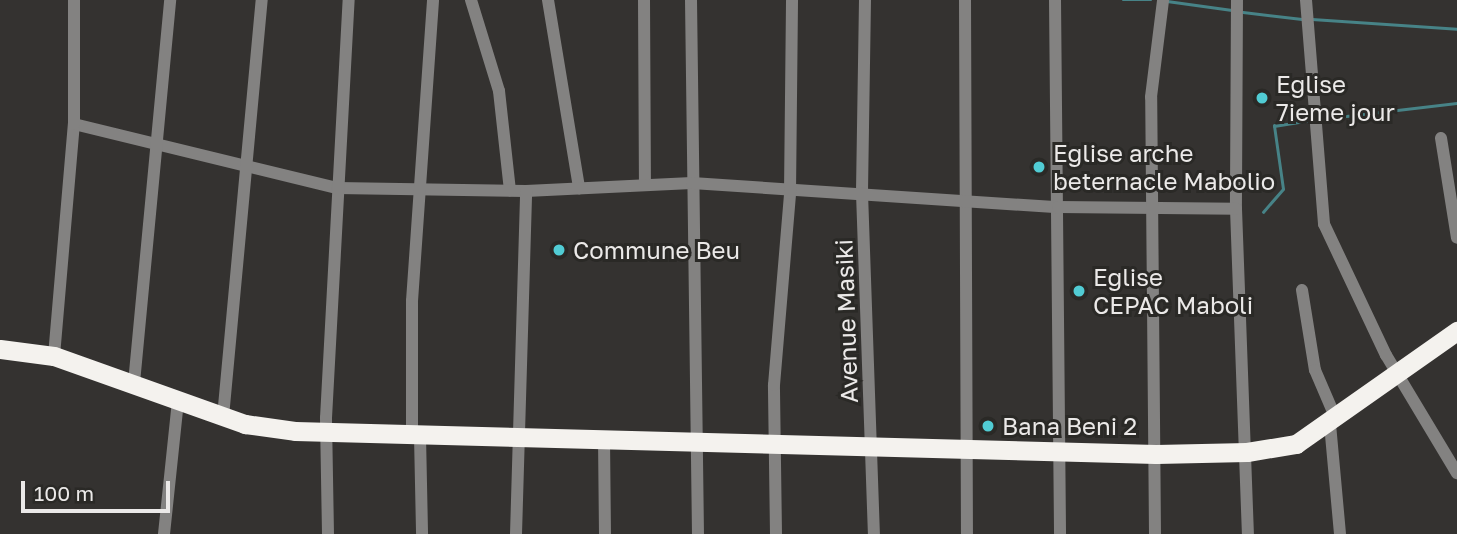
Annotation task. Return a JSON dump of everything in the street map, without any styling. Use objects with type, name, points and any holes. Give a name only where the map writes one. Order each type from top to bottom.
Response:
[{"type":"highway","points":[[0,349],[54,356],[223,417],[326,434],[514,435],[774,446],[963,447],[1156,454],[1247,452],[1296,443],[1333,422],[1457,331]]},
{"type":"street","points":[[54,356],[74,124],[74,0]]},
{"type":"street","points":[[134,383],[159,144],[170,0]]},
{"type":"street","points":[[223,417],[249,170],[262,0]]},
{"type":"street","points":[[328,534],[326,434],[349,0]]},
{"type":"street","points":[[422,534],[416,436],[420,191],[433,0]]},
{"type":"street","points":[[471,0],[499,91],[510,190]]},
{"type":"street","points":[[548,0],[579,188]]},
{"type":"street","points":[[644,0],[645,185]]},
{"type":"street","points":[[691,0],[698,534]]},
{"type":"street","points":[[776,534],[774,446],[790,192],[792,0]]},
{"type":"street","name":"Avenue Masiki","points":[[865,0],[862,193],[874,534]]},
{"type":"street","points":[[965,0],[967,200],[963,447],[967,534]]},
{"type":"street","points":[[1055,0],[1060,534]]},
{"type":"street","points":[[1306,0],[1311,18],[1315,120],[1324,224],[1399,375],[1457,473]]},
{"type":"street","points":[[1155,534],[1156,454],[1149,211],[1151,97],[1163,2]]},
{"type":"street","points":[[1236,8],[1236,209],[1248,534]]},
{"type":"street","points":[[74,124],[159,144],[249,170],[337,188],[526,191],[692,183],[790,192],[862,193],[1058,207],[1149,211],[1236,209]]},
{"type":"street","points":[[1441,138],[1457,238]]},
{"type":"street","points":[[516,534],[514,435],[525,376],[526,191]]},
{"type":"street","points":[[1302,290],[1315,370],[1333,422],[1340,534]]},
{"type":"street","points":[[164,534],[178,400]]},
{"type":"street","points":[[604,439],[605,534]]},
{"type":"waterway","points":[[1123,0],[1151,0]]},
{"type":"waterway","points":[[1167,1],[1233,10]]},
{"type":"waterway","points":[[1243,12],[1302,19]]},
{"type":"waterway","points":[[1312,19],[1457,29]]},
{"type":"waterway","points":[[1321,119],[1457,103]]},
{"type":"waterway","points":[[1263,212],[1283,189],[1274,126],[1311,120]]},
{"type":"place","name":"Eglise 7ieme jour","points":[[1262,98]]},
{"type":"place","name":"Eglise arche beternacle Mabolio","points":[[1039,167]]},
{"type":"place","name":"Commune Beu","points":[[559,250]]},
{"type":"place","name":"Eglise CEPAC Maboli","points":[[1079,291]]},
{"type":"place","name":"Bana Beni 2","points":[[988,426]]}]
